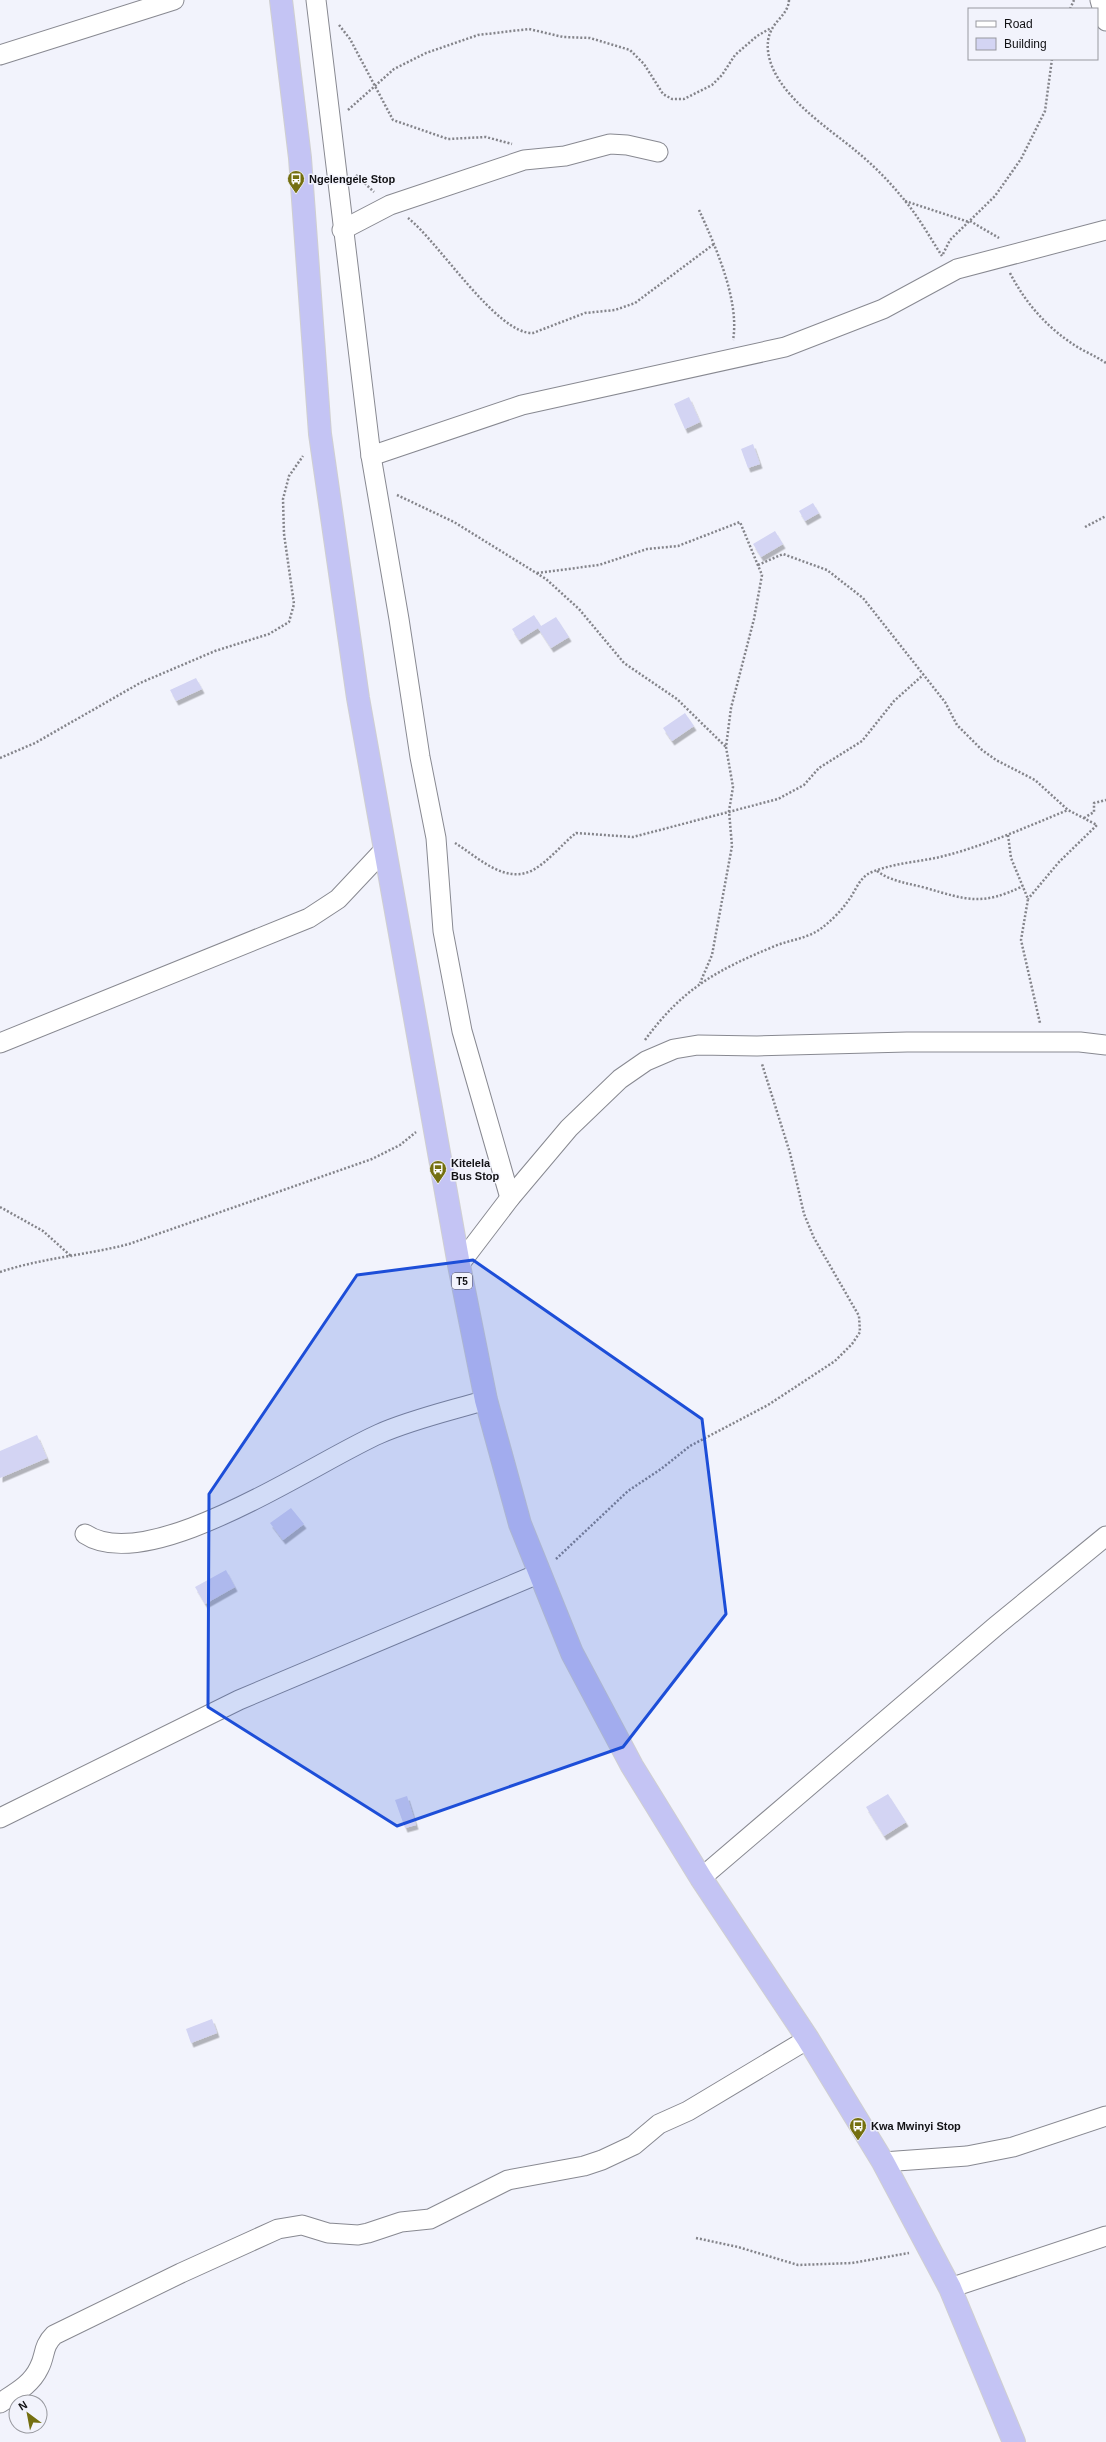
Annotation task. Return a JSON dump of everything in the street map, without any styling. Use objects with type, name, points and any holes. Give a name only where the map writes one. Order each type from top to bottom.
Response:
[{"type":"highway","name":"T5","points":[[281,0],[300,158],[320,434],[358,698],[459,1265],[486,1400],[520,1524],[538,1574],[579,1666],[632,1766],[701,1878],[808,2039],[883,2162],[950,2288],[1014,2442]]},
{"type":"street","points":[[0,55],[174,0]]},
{"type":"street","points":[[1100,0],[1106,21]]},
{"type":"street","points":[[317,5],[342,230],[371,456],[399,619],[420,757],[435,830],[443,931],[462,1031],[510,1198]]},
{"type":"street","points":[[342,230],[390,205],[443,186],[535,157],[565,156],[610,144],[627,145],[658,152]]},
{"type":"street","points":[[371,456],[522,404],[785,347],[883,308],[957,268],[1106,230]]},
{"type":"street","points":[[0,1043],[309,918],[338,899],[385,850]]},
{"type":"street","points":[[459,1265],[510,1198],[569,1128],[620,1079],[646,1061],[674,1049],[692,1046],[757,1046],[907,1042],[1080,1042],[1106,1045]]},
{"type":"street","points":[[85,1534],[95,1542],[112,1544],[134,1544],[161,1539],[228,1512],[379,1434],[417,1420],[486,1400]]},
{"type":"street","points":[[701,1878],[996,1626],[1106,1536]]},
{"type":"street","points":[[0,1818],[239,1700],[538,1574]]},
{"type":"street","points":[[0,2403],[32,2380],[40,2366],[46,2343],[54,2335],[181,2273],[286,2227],[302,2225],[328,2233],[358,2235],[368,2233],[390,2225],[434,2218],[514,2178],[577,2167],[602,2160],[634,2145],[659,2124],[688,2111],[808,2039]]},
{"type":"street","points":[[883,2162],[967,2156],[1013,2146],[1106,2116]]},
{"type":"street","points":[[950,2288],[1106,2236]]},
{"type":"path","points":[[331,126],[373,86],[394,69],[426,53],[478,35],[529,29],[563,37],[590,38],[630,50],[644,64],[663,94],[672,99],[684,100],[712,85],[722,75],[735,55],[757,36],[771,28],[789,7],[789,0]]},
{"type":"path","points":[[317,5],[333,17],[350,39],[373,86],[393,120],[448,139],[478,137],[502,140],[525,149],[535,157]]},
{"type":"path","points":[[771,28],[767,39],[768,52],[776,76],[789,93],[862,156],[905,201],[942,256]]},
{"type":"path","points":[[931,282],[950,240],[995,196],[1021,159],[1045,111],[1052,60]]},
{"type":"path","points":[[334,157],[390,205],[418,226],[441,254],[508,325],[527,334],[585,313],[615,310],[636,304],[714,244]]},
{"type":"path","points":[[905,201],[970,221],[1000,239],[1026,251]]},
{"type":"path","points":[[699,210],[714,244],[724,277],[734,323],[729,360]]},
{"type":"path","points":[[1001,257],[1021,295],[1040,317],[1061,336],[1106,363]]},
{"type":"path","points":[[0,758],[35,743],[140,683],[215,651],[269,634],[289,622],[294,604],[284,534],[283,499],[288,476],[320,434]]},
{"type":"path","points":[[376,486],[426,507],[454,522],[537,573],[571,601],[624,662],[677,699],[726,747]]},
{"type":"path","points":[[1085,527],[1106,516]]},
{"type":"path","points":[[537,573],[599,565],[647,549],[678,546],[740,522],[762,575],[754,619],[730,708],[726,747],[733,787],[730,811],[732,846],[712,955],[700,983]]},
{"type":"path","points":[[758,565],[783,554],[827,570],[840,579],[863,598],[922,675],[945,702],[957,725],[982,750],[996,760],[1035,780],[1068,810],[1096,825],[1058,862],[1028,899],[1021,940],[1045,1042]]},
{"type":"path","points":[[435,830],[488,866],[505,873],[522,874],[534,869],[576,833],[633,837],[778,799],[804,785],[819,768],[862,741],[894,701],[922,675]]},
{"type":"path","points":[[1083,818],[1094,812],[1094,803],[1106,800]]},
{"type":"path","points":[[644,1042],[660,1020],[700,983],[715,973],[781,944],[812,934],[836,916],[865,876],[877,870],[941,857],[1008,835],[1068,810]]},
{"type":"path","points":[[1008,835],[1011,858],[1028,899]]},
{"type":"path","points":[[877,870],[898,882],[926,888],[949,896],[969,899],[999,897],[1022,886]]},
{"type":"path","points":[[538,1574],[568,1549],[628,1491],[661,1469],[690,1446],[768,1405],[812,1377],[835,1361],[852,1344],[860,1332],[859,1316],[814,1238],[804,1214],[790,1153],[757,1046]]},
{"type":"path","points":[[0,1272],[25,1264],[72,1257],[129,1244],[372,1159],[400,1145],[432,1118]]},
{"type":"path","points":[[0,1207],[43,1231],[72,1257]]},
{"type":"path","points":[[696,2238],[738,2247],[798,2265],[852,2263],[887,2258],[928,2248]]},
{"type":"highlighted area","points":[[473,1260],[702,1419],[726,1614],[623,1747],[397,1826],[208,1707],[209,1494],[357,1275]]},
{"type":"building","points":[[689,397],[700,422],[685,429],[674,404]]},
{"type":"building","points":[[753,444],[760,464],[748,468],[741,449]]},
{"type":"building","points":[[813,503],[819,513],[805,521],[799,511]]},
{"type":"building","points":[[775,531],[783,544],[761,557],[753,544]]},
{"type":"building","points":[[534,615],[541,626],[556,617],[569,637],[551,648],[538,628],[519,640],[512,629]]},
{"type":"building","points":[[196,678],[202,689],[176,701],[170,690]]},
{"type":"building","points":[[685,713],[694,726],[672,741],[663,728]]},
{"type":"building","points":[[37,1435],[47,1458],[0,1478],[0,1451]]},
{"type":"building","points":[[291,1508],[304,1524],[283,1540],[270,1523]]},
{"type":"building","points":[[226,1570],[235,1587],[205,1604],[195,1587]]},
{"type":"building","points":[[888,1794],[906,1822],[884,1836],[866,1807]]},
{"type":"building","points":[[407,1796],[416,1825],[405,1828],[395,1800]]},
{"type":"building","points":[[212,2019],[217,2033],[191,2043],[186,2029]]},
{"type":"place","name":"Ngelengele Stop","points":[[296,194]]},
{"type":"place","name":"Kitelela Bus Stop","points":[[438,1184]]},
{"type":"place","name":"Kwa Mwinyi Stop","points":[[858,2141]]}]
